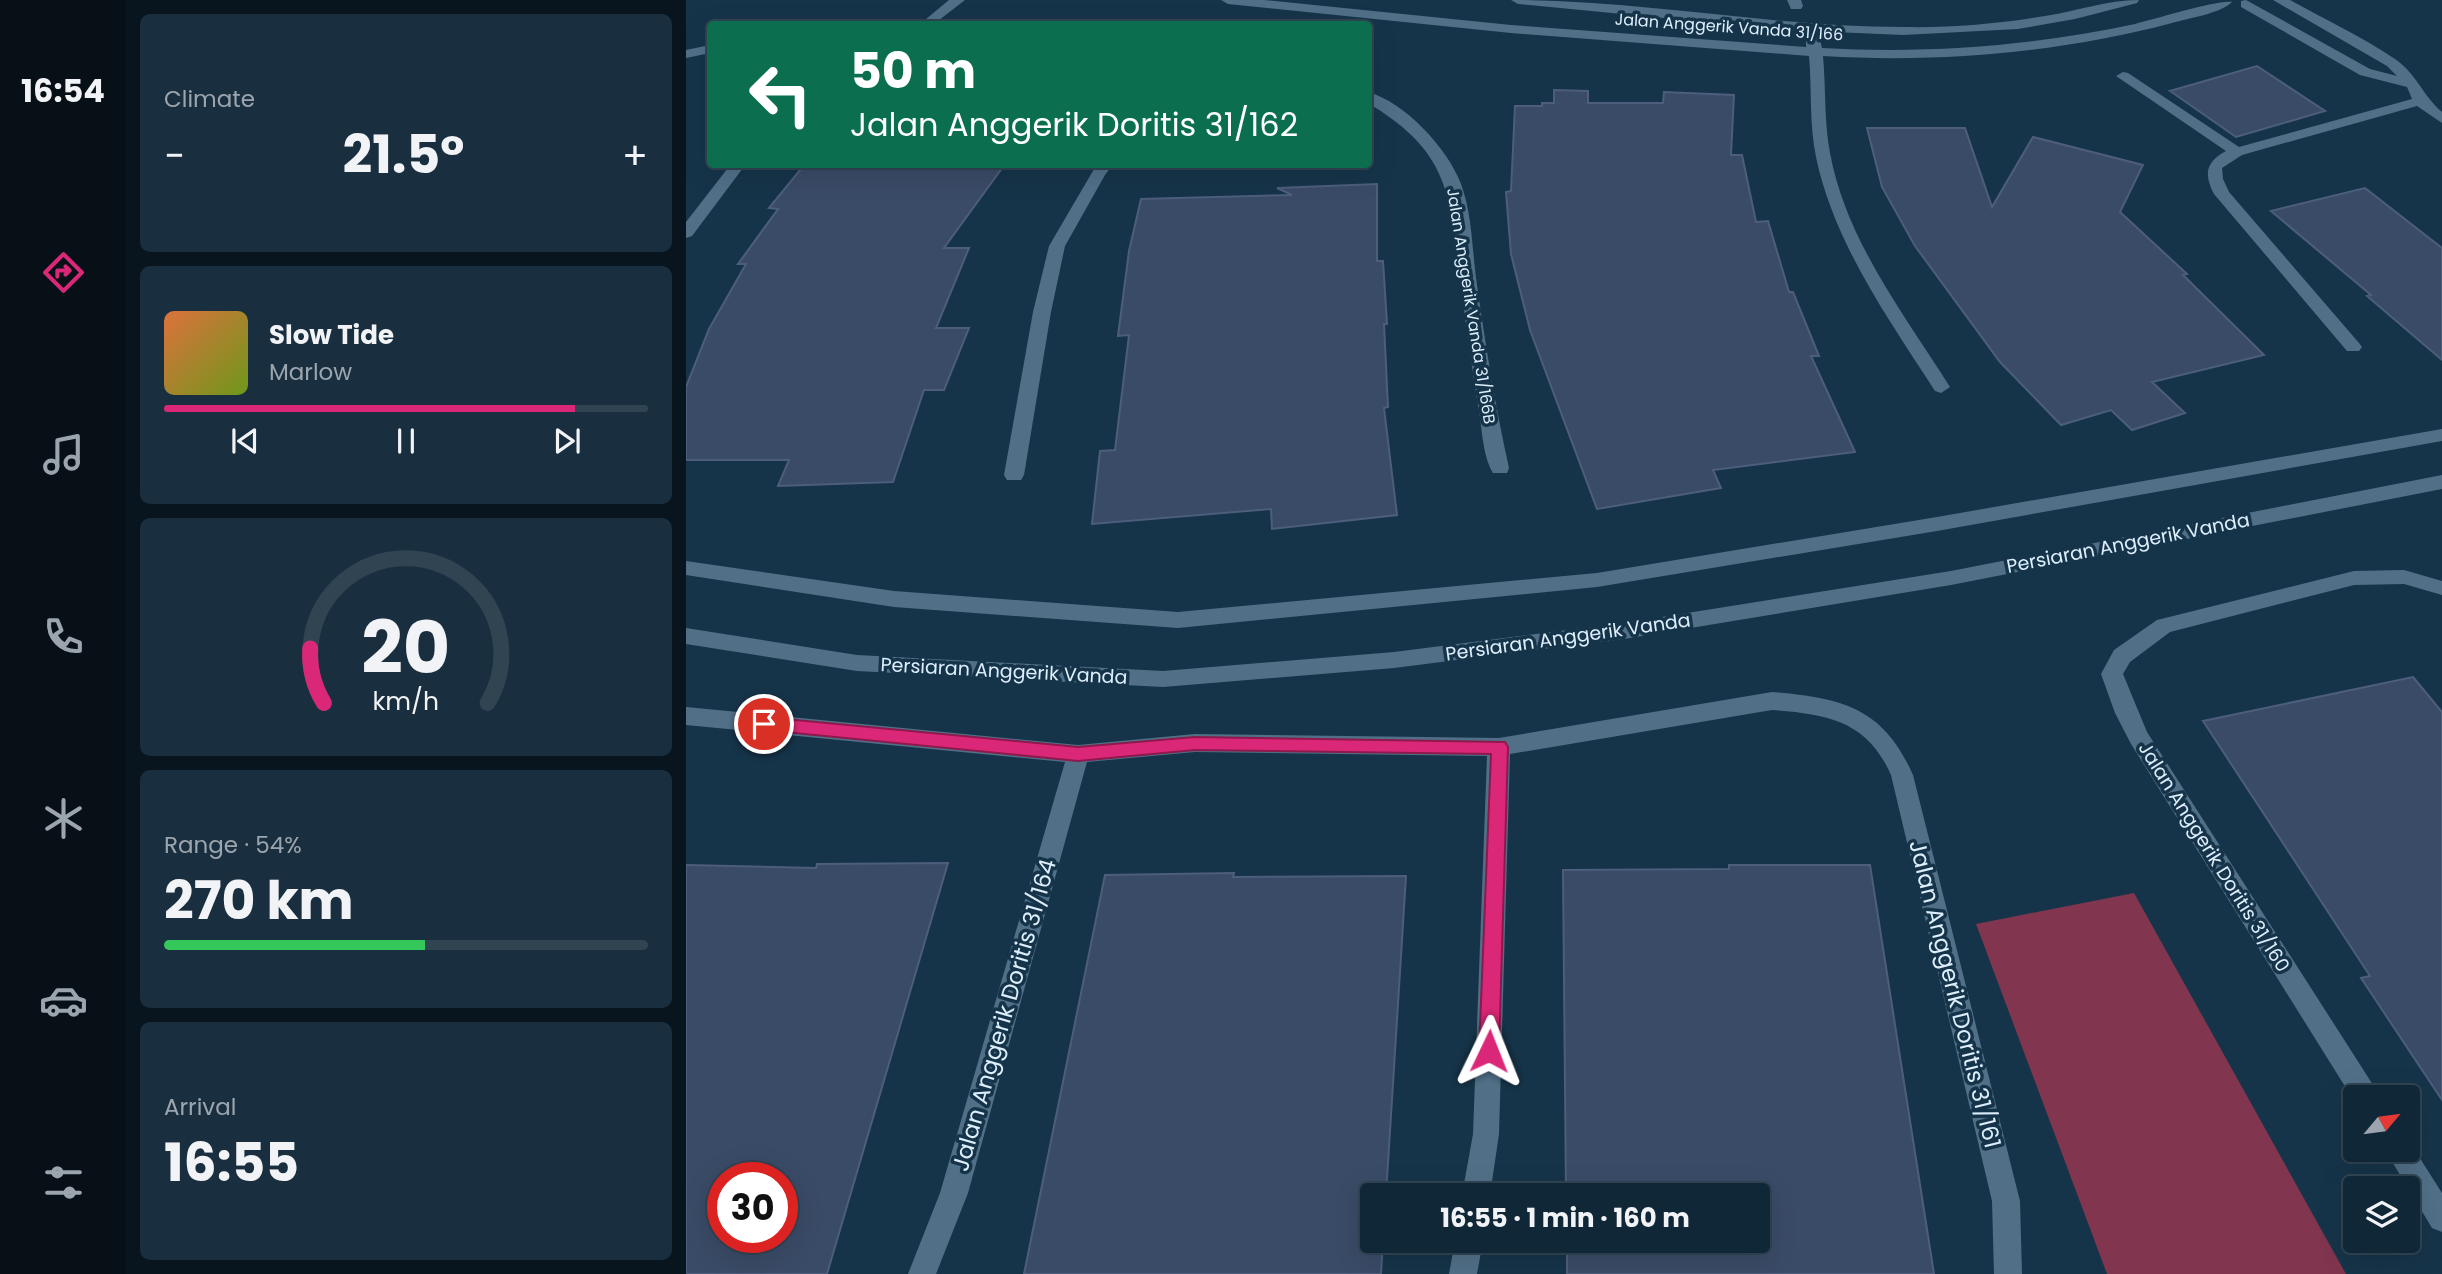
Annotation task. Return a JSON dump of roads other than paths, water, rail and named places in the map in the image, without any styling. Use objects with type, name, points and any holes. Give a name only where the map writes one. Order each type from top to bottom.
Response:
[{"type":"street","points":[[930,21],[958,0]]},
{"type":"street","name":"Jalan Anggerik Vanda 31/166","points":[[1228,0],[1300,4],[1524,32],[1881,54],[2041,46],[2124,32],[2183,17],[2221,1]]},
{"type":"street","name":"Jalan Anggerik Vanda 31/166","points":[[1518,0],[1811,29],[1934,33],[2020,26],[2092,13],[2132,0]]},
{"type":"street","points":[[2221,1],[2246,4],[2261,0]]},
{"type":"street","points":[[2280,0],[2392,63],[2413,84],[2420,100],[2442,119]]},
{"type":"street","points":[[1290,21],[1300,4]]},
{"type":"street","points":[[2246,4],[2365,72],[2413,84]]},
{"type":"street","points":[[1811,29],[1816,51],[1823,154],[1834,199],[1852,238],[1941,387]]},
{"type":"street","points":[[686,54],[707,50]]},
{"type":"street","points":[[2123,76],[2236,152]]},
{"type":"street","name":"Jalan Anggerik Vanda 31/166B","points":[[1372,98],[1401,115],[1429,143],[1450,175],[1459,214],[1485,406],[1500,468]]},
{"type":"street","points":[[2353,347],[2222,194],[2212,178],[2214,167],[2224,157],[2236,152],[2420,100]]},
{"type":"street","points":[[686,233],[736,168]]},
{"type":"street","points":[[1014,475],[1042,312],[1057,246],[1102,168]]},
{"type":"street","points":[[686,568],[894,599],[1178,620],[1597,580],[1937,524],[2442,435]]},
{"type":"street","name":"Persiaran Anggerik Vanda","points":[[686,636],[857,663],[1163,679],[1394,660],[1624,631],[1951,578],[2442,482]]},
{"type":"street","name":"Jalan Anggerik Doritis 31/160","points":[[2358,1085],[2139,738],[2126,713],[2112,674],[2122,656],[2164,626],[2354,578],[2404,577],[2442,588]]},
{"type":"street","name":"Jalan Anggerik Doritis 31/161","points":[[1499,747],[1772,701],[1810,703],[1841,711],[1869,726],[1885,740],[1895,755],[1902,775],[2006,1201],[2008,1274]]},
{"type":"street","points":[[686,716],[1078,754],[1195,743],[1499,747],[1486,1134],[1478,1183]]},
{"type":"street","name":"Jalan Anggerik Doritis 31/164","points":[[922,1274],[954,1193],[1078,754]]},
{"type":"street","points":[[2407,1162],[2442,1218]]},
{"type":"street","points":[[1463,1274],[1467,1253]]}]
